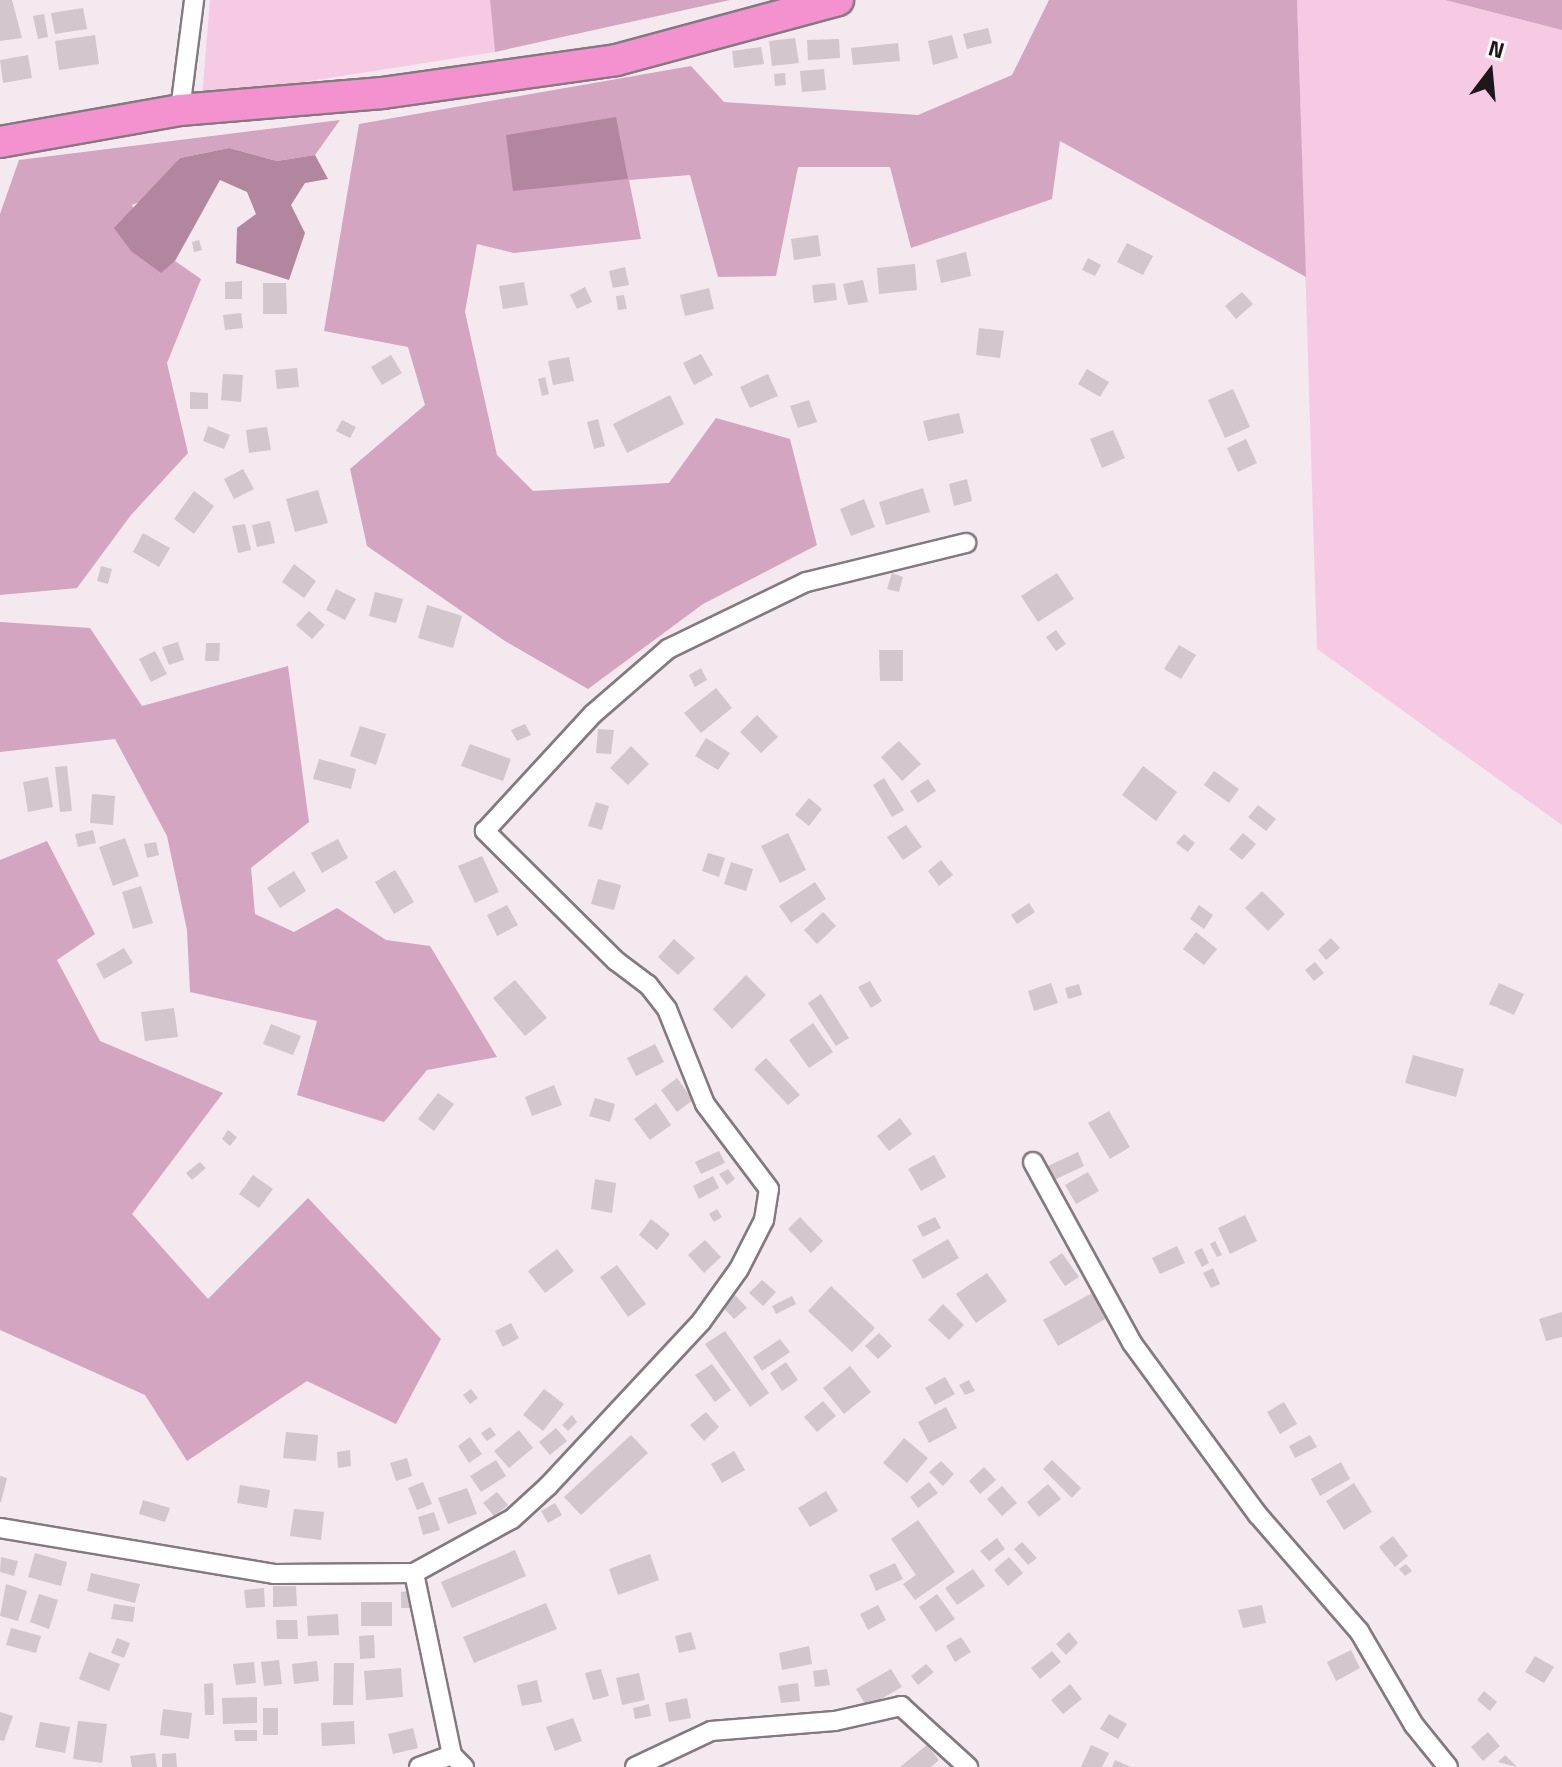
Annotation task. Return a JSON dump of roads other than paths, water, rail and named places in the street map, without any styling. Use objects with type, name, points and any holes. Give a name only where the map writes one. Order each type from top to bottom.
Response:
[{"type":"highway","points":[[0,142],[180,110],[382,93],[616,60],[838,0]]},
{"type":"street","points":[[180,110],[194,0]]},
{"type":"street","points":[[0,1528],[275,1574],[414,1573],[491,1533],[548,1486],[701,1322],[739,1269],[770,1203],[765,1182],[705,1104],[667,1009],[648,985],[616,961],[485,831],[593,714],[668,649],[806,582],[966,543]]},
{"type":"street","points":[[1033,1162],[1132,1343],[1258,1515],[1359,1631],[1414,1725],[1448,1767]]},
{"type":"street","points":[[414,1573],[458,1761],[419,1767]]},
{"type":"street","points":[[635,1767],[711,1731],[835,1721],[901,1706],[968,1767]]}]
